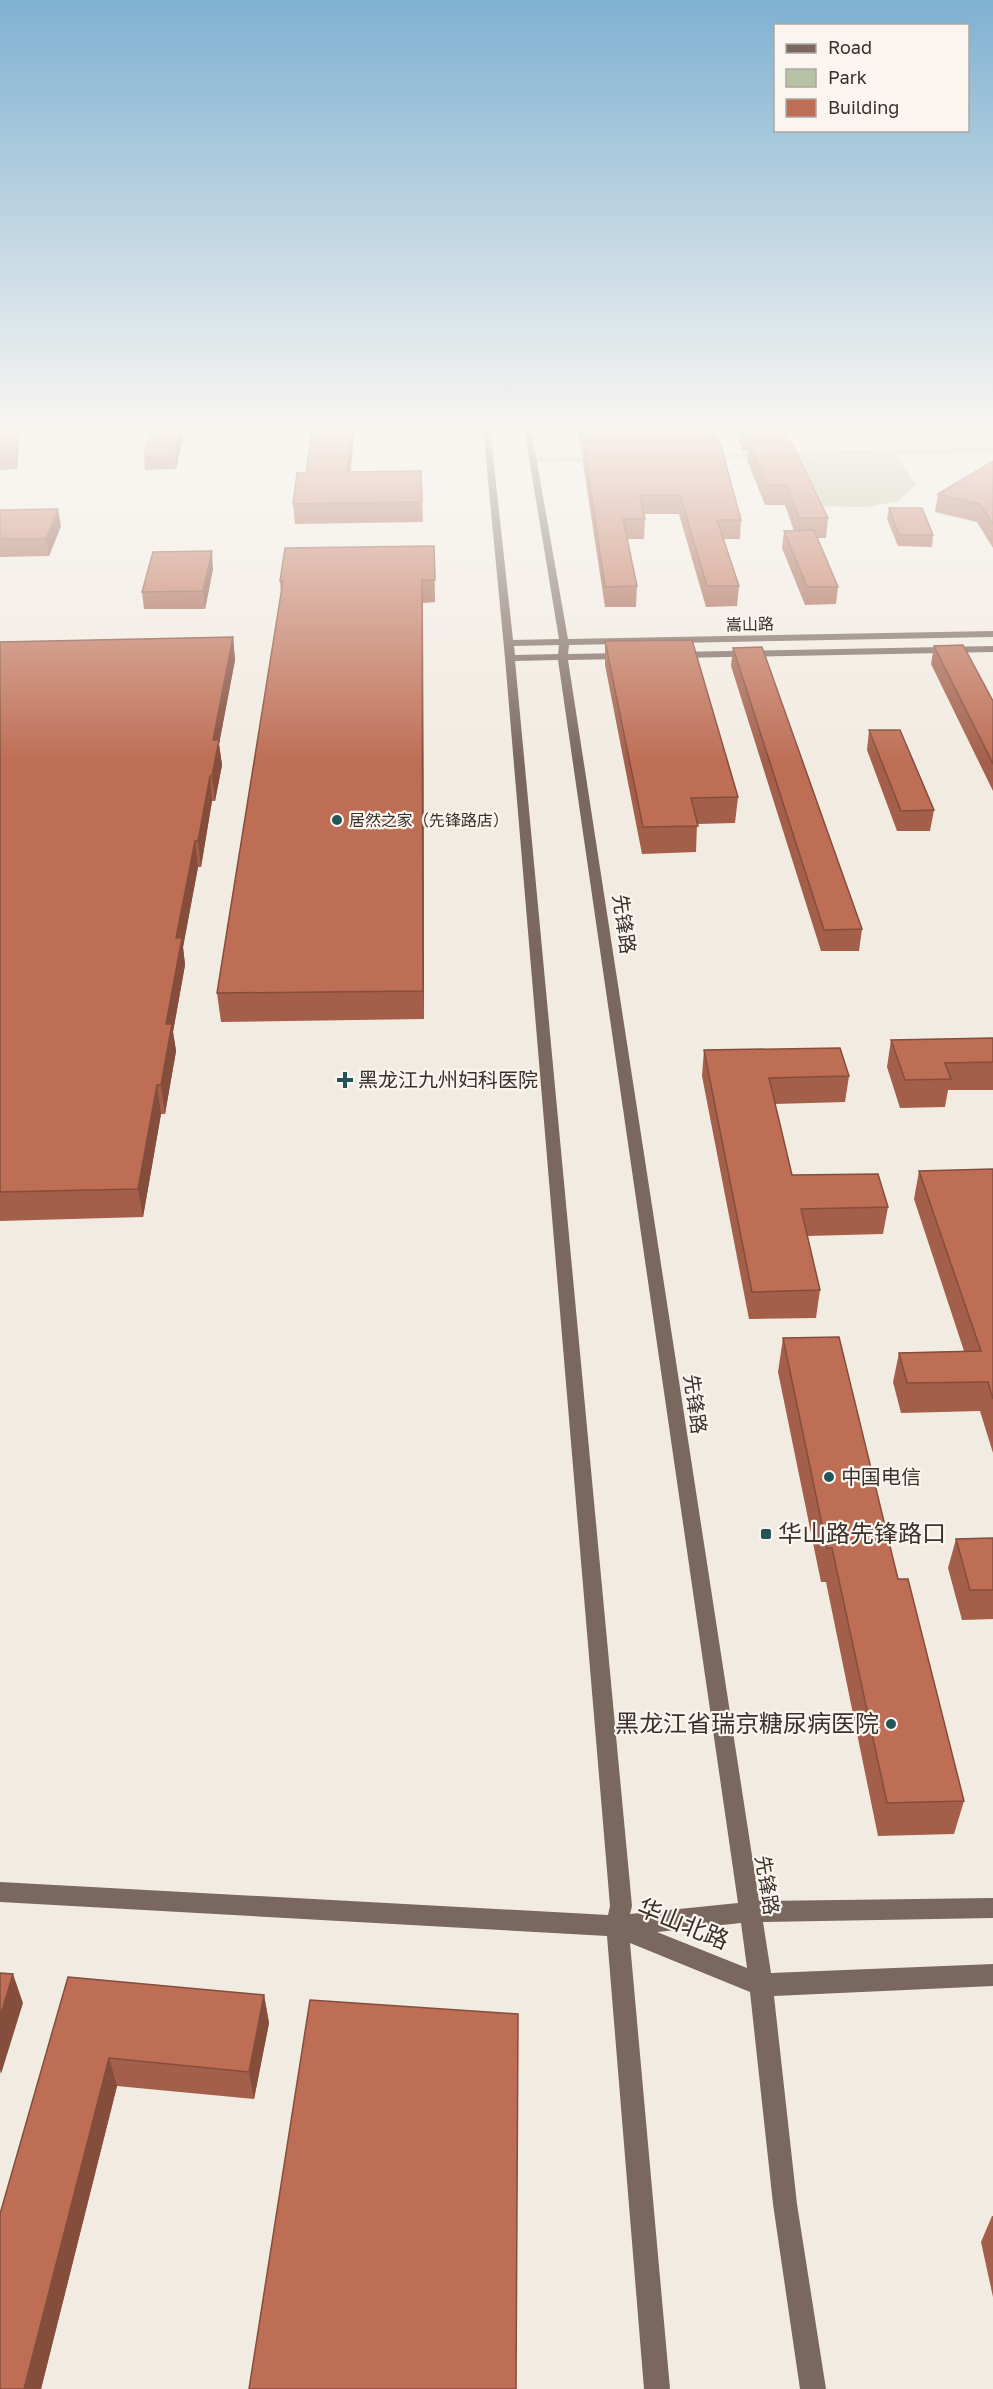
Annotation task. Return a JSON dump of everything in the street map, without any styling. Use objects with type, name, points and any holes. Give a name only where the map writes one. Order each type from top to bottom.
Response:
[{"type":"main road","points":[[497,539],[621,1906],[617,1926],[657,2389]]},
{"type":"main road","name":"先锋路","points":[[545,539],[564,650],[761,1985],[785,2204],[813,2389]]},
{"type":"main road","name":"嵩山路","points":[[509,651],[993,634]]},
{"type":"main road","name":"嵩山路","points":[[670,655],[993,649]]},
{"type":"main road","name":"嵩山路","points":[[509,651],[564,650],[634,656]]},
{"type":"main road","points":[[0,1892],[617,1926]]},
{"type":"main road","name":"华山北路","points":[[617,1926],[750,1912],[993,1908]]},
{"type":"main road","name":"华山北路","points":[[617,1926],[761,1985],[993,1975]]},
{"type":"building","points":[[598,539],[627,539],[637,586],[605,587]]},
{"type":"building","points":[[693,539],[723,539],[739,586],[707,586]]},
{"type":"building","points":[[787,539],[818,539],[838,587],[807,587]]},
{"type":"building","name":"居然之家（先锋路店）","points":[[434,546],[435,580],[422,580],[423,991],[217,993],[283,581],[280,581],[285,548]]},
{"type":"building","points":[[212,551],[203,591],[142,592],[153,552]]},
{"type":"building","points":[[233,637],[213,740],[219,740],[198,841],[195,841],[176,938],[182,938],[166,1024],[172,1024],[161,1085],[157,1085],[138,1189],[0,1192],[0,642]]},
{"type":"building","points":[[692,640],[738,797],[691,798],[698,826],[643,827],[605,641]]},
{"type":"building","points":[[963,645],[993,701],[993,764],[934,646]]},
{"type":"building","points":[[762,647],[862,929],[824,930],[733,648]]},
{"type":"building","points":[[869,730],[900,730],[934,810],[901,811]]},
{"type":"building","points":[[993,1038],[993,1062],[945,1063],[951,1079],[905,1080],[891,1040]]},
{"type":"building","points":[[840,1048],[849,1076],[769,1078],[792,1175],[878,1174],[888,1207],[801,1209],[820,1290],[752,1292],[704,1050]]},
{"type":"building","points":[[993,1169],[993,1399],[988,1382],[907,1383],[899,1353],[981,1351],[919,1171]]},
{"type":"building","points":[[839,1337],[898,1579],[908,1579],[964,1801],[887,1803],[832,1548],[827,1548],[783,1338]]},
{"type":"building","points":[[993,1538],[993,1590],[970,1590],[956,1539]]},
{"type":"building","points":[[0,1973],[13,1974],[0,2017]]},
{"type":"building","points":[[68,1977],[264,1995],[249,2072],[109,2058],[24,2389],[0,2389],[0,2214]]},
{"type":"building","points":[[310,2000],[518,2014],[516,2389],[249,2389]]},
{"type":"place","name":"居然之家（先锋路店）","points":[[337,820]]},
{"type":"place","name":"黑龙江九州妇科医院","points":[[345,1080]]},
{"type":"place","name":"中国电信","points":[[829,1477]]},
{"type":"place","name":"华山路先锋路口","points":[[766,1534]]},
{"type":"place","name":"黑龙江省瑞京糖尿病医院","points":[[891,1724]]}]
